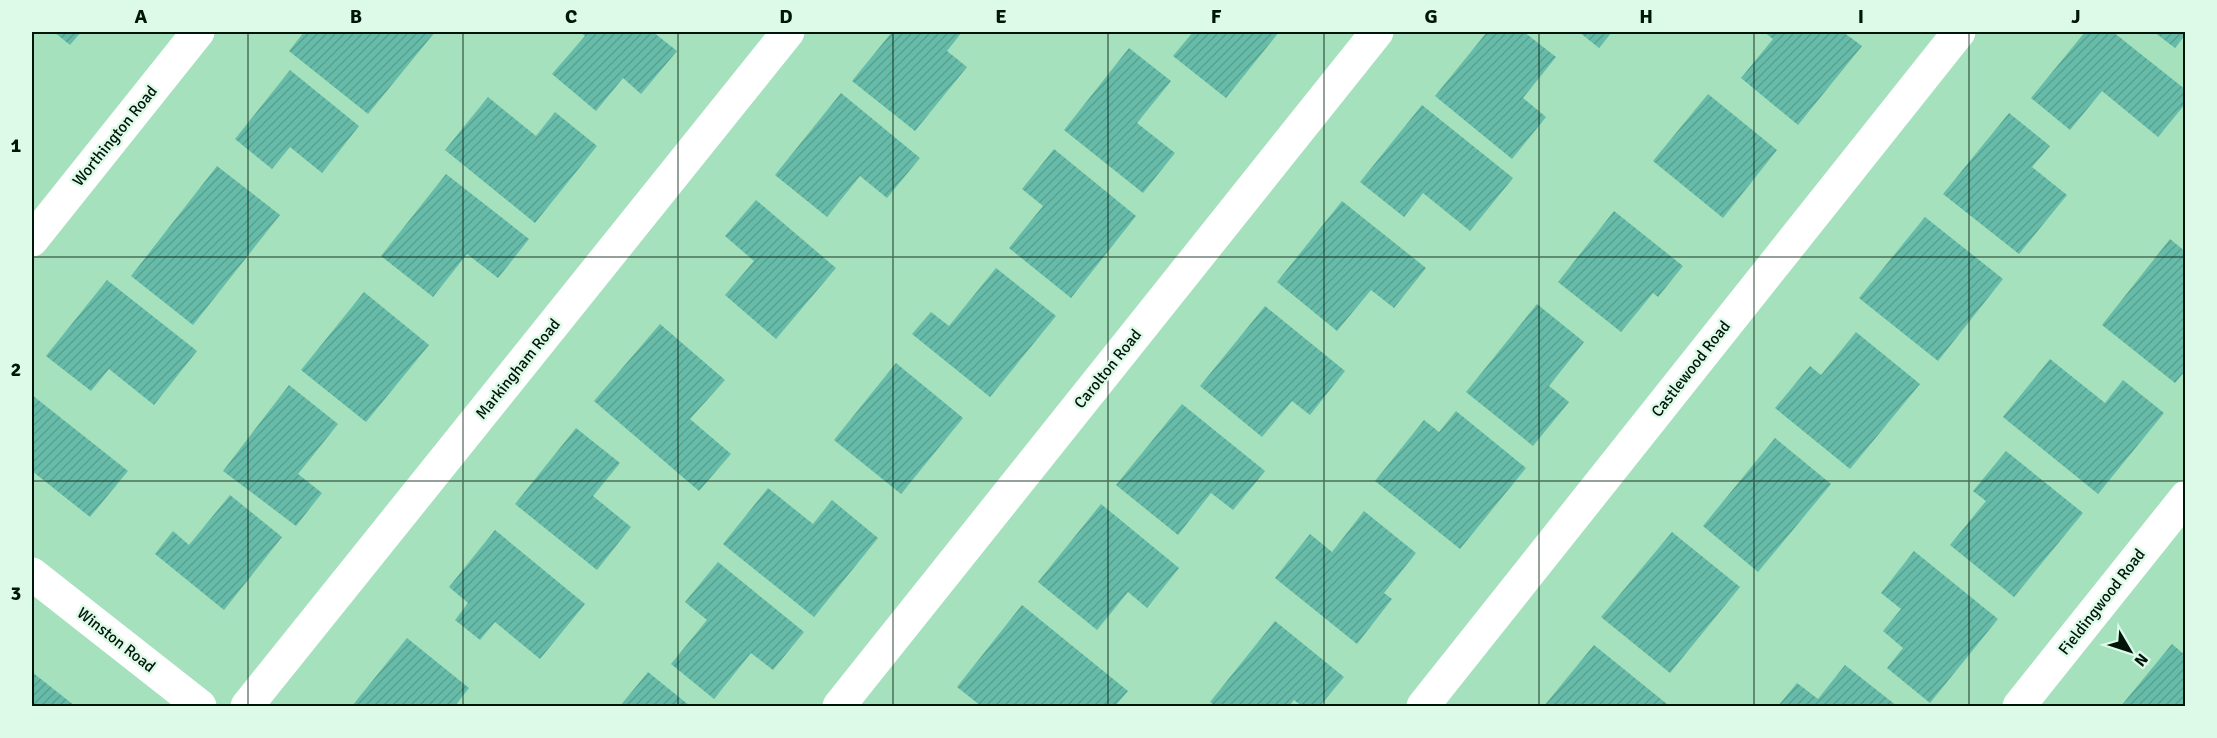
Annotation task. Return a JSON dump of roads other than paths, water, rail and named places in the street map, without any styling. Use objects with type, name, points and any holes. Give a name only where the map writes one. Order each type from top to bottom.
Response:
[{"type":"street","name":"Worthington Road","points":[[32,240],[198,32]]},
{"type":"street","name":"Markingham Road","points":[[247,706],[788,32]]},
{"type":"street","name":"Carolton Road","points":[[839,706],[1377,32]]},
{"type":"street","name":"Castlewood Road","points":[[1423,706],[1959,32]]},
{"type":"street","name":"Fieldingwood Road","points":[[2019,706],[2186,497]]},
{"type":"street","name":"Winston Road","points":[[32,574],[200,706]]}]
